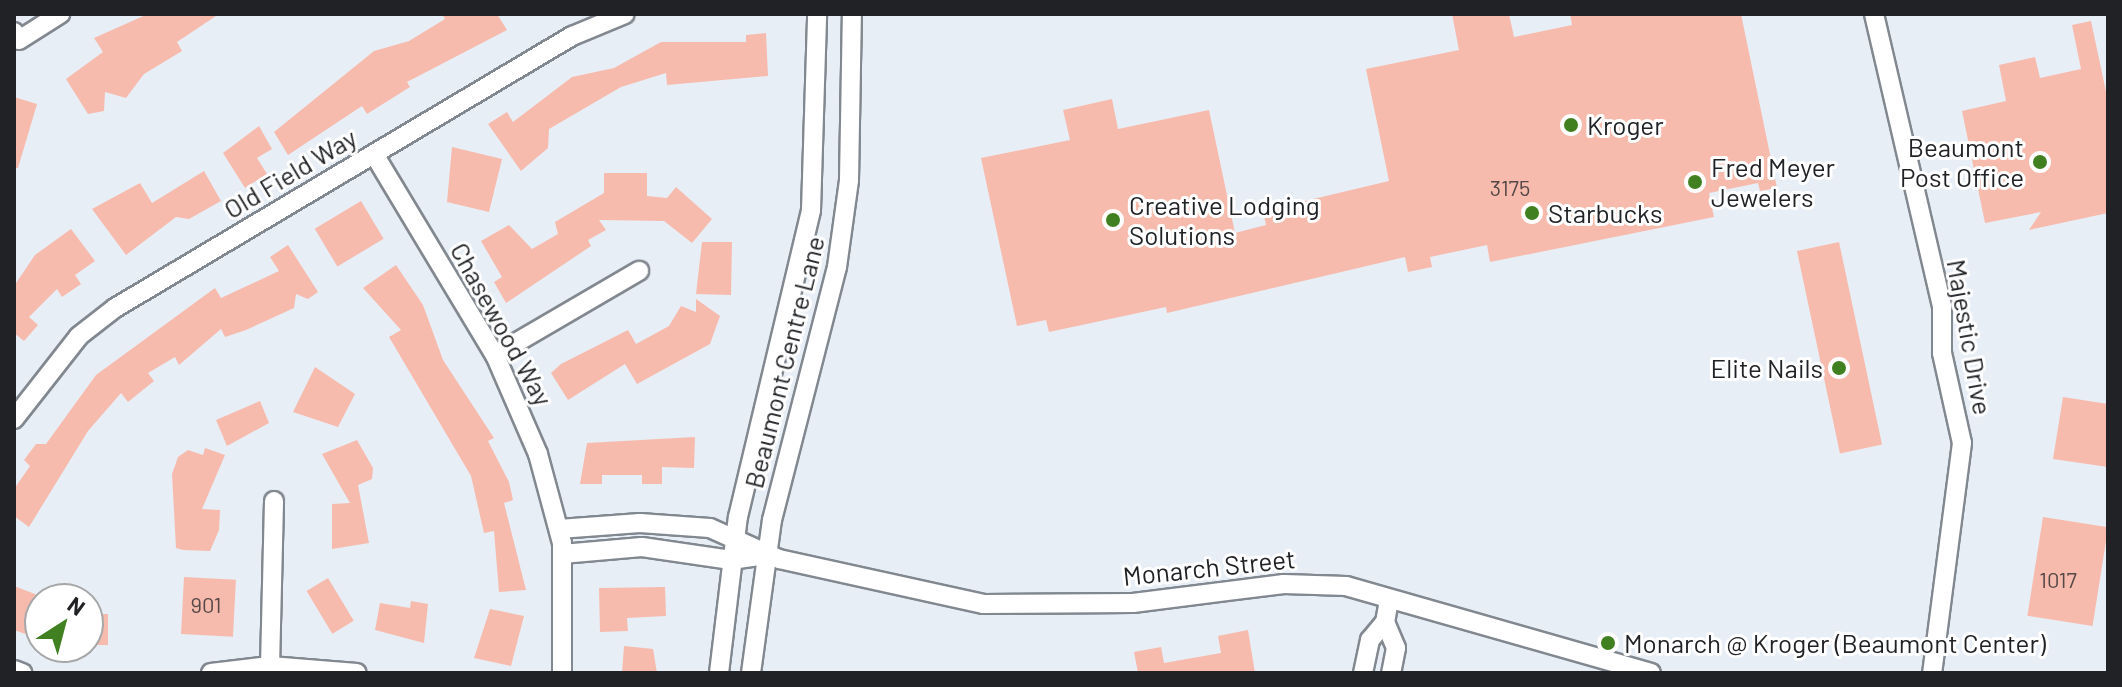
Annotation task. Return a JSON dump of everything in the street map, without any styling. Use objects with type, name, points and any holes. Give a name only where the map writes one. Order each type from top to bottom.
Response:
[{"type":"street","points":[[14,32],[19,40],[60,14]]},
{"type":"street","name":"Old Field Way","points":[[14,419],[79,336],[115,308],[572,36],[625,14]]},
{"type":"street","name":"Beaumont Centre Lane","points":[[719,673],[735,535],[811,210],[817,14]]},
{"type":"street","name":"Beaumont Centre Lane","points":[[751,673],[766,555],[837,267],[849,180],[852,14]]},
{"type":"street","name":"Majestic Drive","points":[[1874,14],[1942,306],[1942,353],[1962,443],[1932,673]]},
{"type":"street","name":"Chasewood Way","points":[[374,154],[495,355],[534,442],[559,529],[562,554],[562,673]]},
{"type":"street","points":[[495,355],[639,271]]},
{"type":"street","points":[[270,666],[274,501]]},
{"type":"street","points":[[559,529],[640,523],[735,535],[766,555]]},
{"type":"street","points":[[562,554],[642,547],[731,560],[766,555]]},
{"type":"street","name":"Monarch Street","points":[[766,555],[984,604],[1133,603],[1311,582],[1389,600],[1651,673]]},
{"type":"street","points":[[1363,673],[1370,640],[1385,622],[1389,600]]},
{"type":"street","points":[[1385,622],[1396,648],[1391,673]]},
{"type":"street","points":[[211,673],[270,666],[357,673]]},
{"type":"street","points":[[14,670],[22,673]]},
{"type":"building","points":[[148,14],[219,14],[177,42],[182,51],[144,74],[126,98],[105,92],[104,111],[88,114],[66,79],[103,52],[94,38]]},
{"type":"building","points":[[442,14],[497,14],[507,30],[407,82],[410,87],[367,114],[362,106],[288,155],[274,132],[374,51],[409,41],[445,19]]},
{"type":"building","points":[[1452,14],[1509,14],[1514,37],[1572,25],[1570,14],[1741,14],[1777,188],[1760,191],[1758,183],[1709,193],[1714,217],[1490,262],[1487,245],[1430,257],[1432,267],[1408,272],[1405,257],[1167,313],[1166,307],[1049,332],[1046,320],[1017,326],[981,158],[1070,140],[1063,110],[1112,99],[1118,129],[1209,110],[1235,233],[1266,225],[1263,211],[1389,181],[1366,69],[1459,50]]},
{"type":"building","name":"Beaumont Post Office","points":[[2091,21],[2108,101],[2108,213],[2029,230],[2041,212],[1985,223],[1962,111],[2006,101],[1999,65],[2035,57],[2040,78],[2081,69],[2072,25]]},
{"type":"building","points":[[766,33],[768,76],[667,85],[666,73],[621,87],[549,129],[548,148],[521,171],[488,124],[507,112],[513,122],[572,77],[614,68],[661,42],[746,42],[746,35]]},
{"type":"building","points":[[14,97],[37,104],[18,168],[14,168]]},
{"type":"building","points":[[259,126],[272,149],[257,158],[267,174],[245,188],[223,153]]},
{"type":"building","points":[[452,147],[502,159],[489,212],[447,202]]},
{"type":"building","points":[[204,171],[221,201],[189,219],[176,217],[126,255],[92,209],[140,183],[152,203]]},
{"type":"building","points":[[604,173],[647,173],[647,196],[667,198],[676,187],[712,219],[692,243],[664,221],[599,220],[606,230],[588,240],[591,246],[506,303],[494,282],[502,277],[481,241],[509,225],[532,249],[558,234],[555,222],[604,193]]},
{"type":"building","points":[[361,201],[384,239],[337,267],[315,229]]},
{"type":"building","points":[[71,229],[95,261],[75,275],[81,284],[62,297],[57,289],[29,317],[38,325],[24,341],[14,333],[14,286],[35,255]]},
{"type":"building","points":[[702,242],[732,242],[731,295],[696,294]]},
{"type":"building","points":[[1839,242],[1882,444],[1840,453],[1797,251]]},
{"type":"building","points":[[288,245],[318,292],[308,299],[296,294],[294,308],[246,330],[225,337],[221,329],[179,365],[175,357],[148,373],[154,381],[128,402],[121,393],[88,431],[29,527],[14,516],[14,489],[30,466],[24,460],[36,444],[46,444],[96,375],[215,288],[221,298],[279,271],[270,257]]},
{"type":"building","points":[[396,265],[423,305],[443,360],[494,438],[488,441],[509,482],[513,500],[504,503],[526,590],[499,592],[494,531],[484,533],[471,476],[389,337],[401,330],[363,288]]},
{"type":"building","points":[[696,299],[720,316],[710,344],[637,384],[625,364],[568,400],[551,373],[561,364],[628,330],[636,344],[669,326],[681,306],[696,312]]},
{"type":"building","points":[[315,367],[355,394],[338,427],[293,412]]},
{"type":"building","points":[[2063,397],[2108,404],[2108,467],[2053,459]]},
{"type":"building","points":[[260,401],[269,423],[227,446],[216,420]]},
{"type":"building","points":[[695,437],[694,468],[662,467],[662,484],[642,484],[642,475],[602,475],[602,484],[580,484],[587,443]]},
{"type":"building","points":[[357,440],[373,468],[372,479],[358,485],[369,543],[332,549],[332,504],[350,503],[322,454]]},
{"type":"building","points":[[205,448],[225,455],[202,509],[220,510],[219,530],[210,551],[183,550],[176,548],[172,474],[178,457],[188,450],[203,455]]},
{"type":"building","points":[[2043,517],[2108,527],[2093,626],[2027,616]]},
{"type":"building","points":[[184,577],[236,580],[233,637],[181,634]]},
{"type":"building","points":[[328,578],[354,621],[332,634],[307,591]]},
{"type":"building","points":[[14,586],[24,590],[24,633],[14,630]]},
{"type":"building","points":[[665,587],[666,616],[627,618],[628,631],[600,632],[599,588]]},
{"type":"building","points":[[411,601],[428,604],[424,643],[375,630],[380,603],[410,608]]},
{"type":"building","points":[[490,609],[524,616],[511,666],[474,658]]},
{"type":"building","points":[[104,614],[108,614],[108,645],[104,645]]},
{"type":"building","points":[[1248,630],[1255,673],[1138,673],[1134,652],[1161,647],[1164,663],[1221,653],[1218,636]]},
{"type":"building","points":[[624,646],[653,649],[657,673],[622,673]]},
{"type":"place","name":"Kroger","points":[[1571,125]]},
{"type":"place","name":"Beaumont Post Office","points":[[2040,162]]},
{"type":"place","name":"Fred Meyer Jewelers","points":[[1695,182]]},
{"type":"place","name":"Starbucks","points":[[1532,213]]},
{"type":"place","name":"Creative Lodging Solutions","points":[[1113,220]]},
{"type":"place","name":"Elite Nails","points":[[1839,368]]},
{"type":"place","name":"Monarch @ Kroger (Beaumont Center)","points":[[1608,643]]}]
